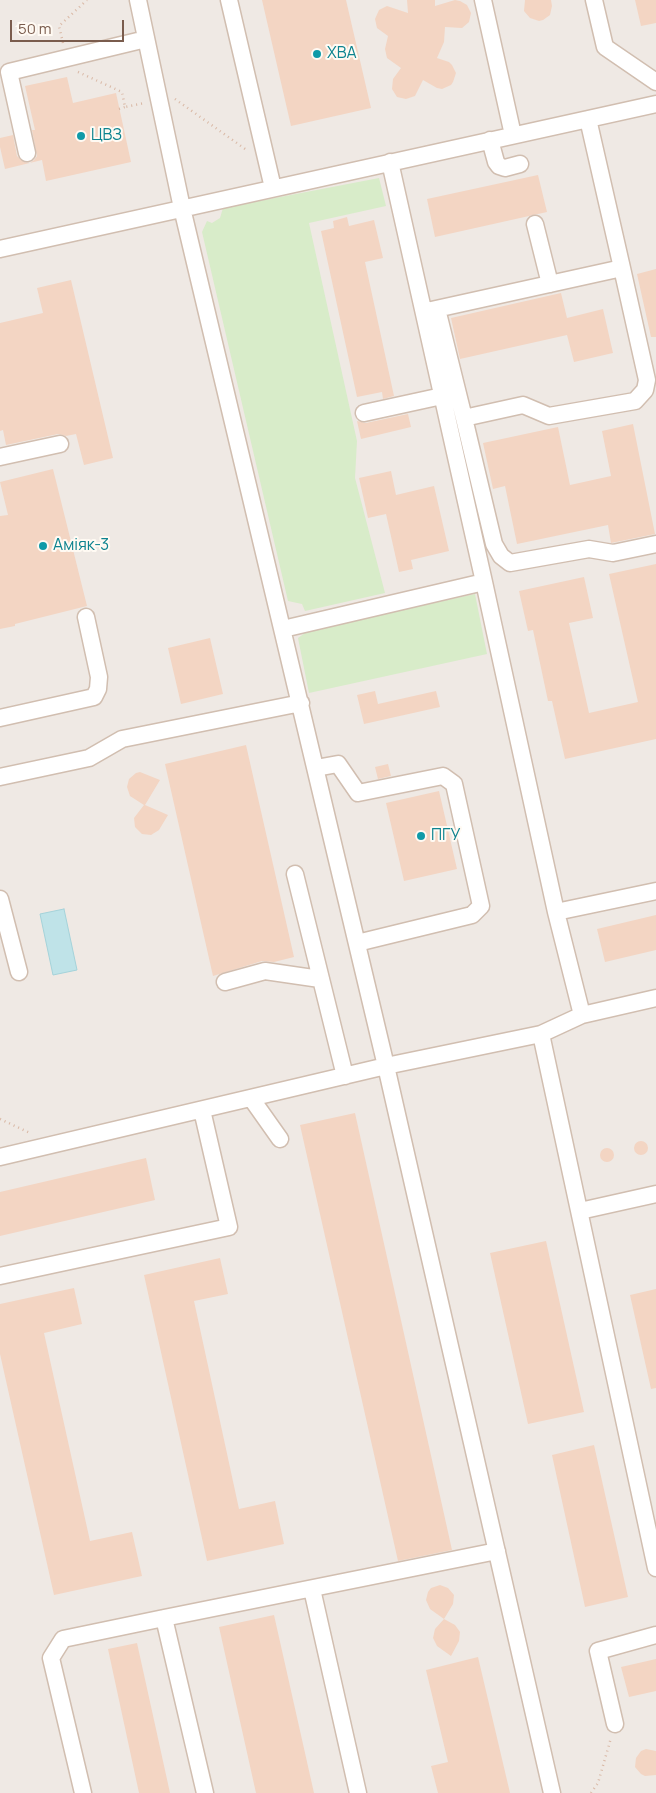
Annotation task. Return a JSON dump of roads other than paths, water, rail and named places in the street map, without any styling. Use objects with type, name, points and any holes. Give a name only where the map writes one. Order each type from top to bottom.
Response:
[{"type":"lane","points":[[138,0],[182,208],[386,1066],[552,1793]]},
{"type":"lane","points":[[229,0],[272,188]]},
{"type":"lane","points":[[482,0],[513,135]]},
{"type":"lane","points":[[594,0],[605,47],[656,82]]},
{"type":"lane","points":[[27,153],[9,72],[146,39]]},
{"type":"lane","points":[[0,249],[656,104]]},
{"type":"lane","points":[[464,418],[523,405],[549,416],[635,401],[644,390],[647,380],[588,119]]},
{"type":"lane","points":[[490,140],[496,162],[499,166],[504,168],[520,164]]},
{"type":"lane","points":[[390,162],[430,311],[464,418],[494,544],[500,556],[510,563],[588,549],[613,553],[656,544]]},
{"type":"lane","points":[[535,224],[550,284]]},
{"type":"lane","points":[[430,311],[622,268]]},
{"type":"lane","points":[[430,311],[442,396],[556,912],[582,1015]]},
{"type":"lane","points":[[364,413],[442,396]]},
{"type":"lane","points":[[0,458],[60,444]]},
{"type":"lane","points":[[283,629],[484,582]]},
{"type":"lane","points":[[0,718],[94,697],[98,689],[99,677],[86,617]]},
{"type":"lane","points":[[0,777],[89,758],[122,740],[301,703]]},
{"type":"lane","points":[[316,768],[338,764],[358,793],[442,776],[454,784],[481,906],[472,915],[357,943]]},
{"type":"lane","points":[[295,874],[345,1076]]},
{"type":"lane","points":[[556,912],[656,891]]},
{"type":"lane","points":[[0,898],[19,972]]},
{"type":"lane","points":[[225,982],[265,971],[320,979]]},
{"type":"lane","points":[[0,1157],[386,1066],[541,1034],[582,1015],[656,998]]},
{"type":"lane","points":[[541,1034],[656,1568]]},
{"type":"lane","points":[[251,1098],[280,1139]]},
{"type":"lane","points":[[0,1276],[229,1228],[202,1110]]},
{"type":"lane","points":[[580,1211],[656,1194]]},
{"type":"lane","points":[[83,1793],[51,1658],[63,1639],[497,1552]]},
{"type":"lane","points":[[312,1589],[358,1793]]},
{"type":"lane","points":[[164,1618],[205,1793]]},
{"type":"lane","points":[[615,1724],[598,1651],[656,1635]]},
{"type":"water","points":[[64,909],[77,970],[53,975],[40,914]]},
{"type":"place","name":"ХВА","points":[[317,54]]},
{"type":"place","name":"ЦВЗ","points":[[81,136]]},
{"type":"place","name":"Аміяк-3","points":[[43,546]]},
{"type":"place","name":"ПГУ","points":[[421,836]]}]
